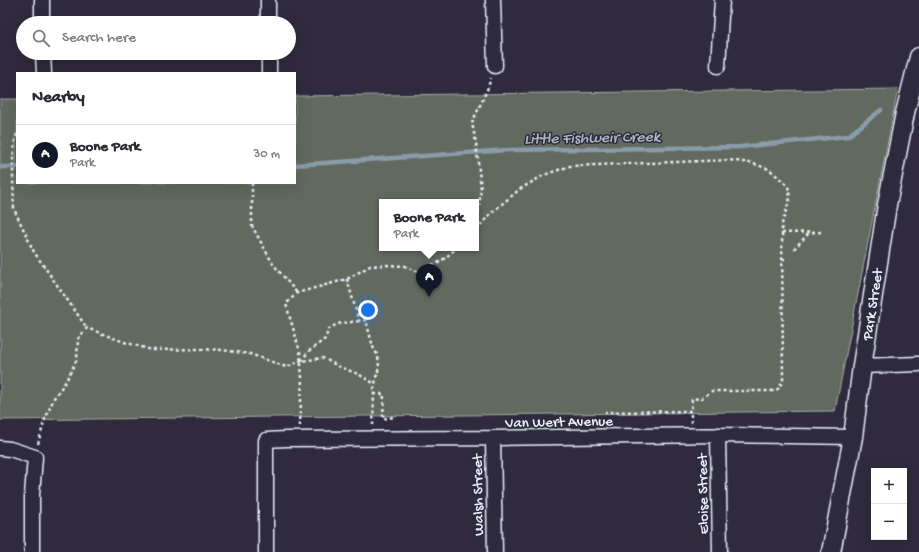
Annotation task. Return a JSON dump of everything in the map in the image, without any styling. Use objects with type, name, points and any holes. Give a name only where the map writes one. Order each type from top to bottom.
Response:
[{"type":"street","points":[[42,0],[42,16]]},
{"type":"street","points":[[268,0],[268,16]]},
{"type":"street","points":[[492,0],[495,66]]},
{"type":"street","points":[[718,66],[722,0]]},
{"type":"street","name":"Park Street","points":[[831,552],[853,437],[862,366],[887,206],[905,113],[919,57]]},
{"type":"street","points":[[43,60],[44,72]]},
{"type":"street","points":[[269,60],[269,72]]},
{"type":"street","points":[[862,366],[919,364]]},
{"type":"street","name":"Van Wert Avenue","points":[[266,552],[266,440],[718,436],[853,437]]},
{"type":"street","name":"Eloise Street","points":[[718,436],[720,552]]},
{"type":"street","name":"Walsh Street","points":[[494,438],[495,552]]},
{"type":"street","points":[[0,448],[10,449],[35,457],[32,495],[32,552]]},
{"type":"path","points":[[479,207],[481,189],[479,163],[472,123],[487,90],[495,66]]},
{"type":"path","points":[[16,136],[13,178],[14,209],[34,252],[87,328],[124,342],[152,350],[222,350],[250,354],[286,367],[301,361],[324,358],[375,384]]},
{"type":"path","points":[[479,227],[491,213],[520,189],[544,175],[570,166],[729,160],[752,163],[769,169],[788,186],[790,198],[782,224],[783,381],[778,389],[772,391],[712,391],[702,398],[692,399],[691,411],[605,412]]},
{"type":"path","points":[[252,184],[252,226],[273,264],[297,293]]},
{"type":"path","points":[[794,249],[810,232]]},
{"type":"path","points":[[782,233],[824,232]]},
{"type":"path","points":[[299,439],[302,378],[301,361],[300,352],[286,304],[297,293],[347,279],[370,266],[386,264],[405,266],[416,271],[440,262],[453,251]]},
{"type":"path","points":[[782,259],[788,259]]},
{"type":"path","points":[[347,279],[359,321]]},
{"type":"path","points":[[301,361],[309,351],[325,340],[329,329],[337,324],[366,320],[378,356],[379,367],[374,394],[372,439]]},
{"type":"path","points":[[35,457],[44,422],[54,398],[66,381],[77,359],[78,339],[87,328]]},
{"type":"path","points":[[374,394],[384,394],[383,419],[394,417]]},
{"type":"shaded area","points":[[898,89],[835,411],[0,420],[0,99],[16,99],[16,184],[296,184],[296,96]]},
{"type":"waterway","name":"Little Fishweir Creek","points":[[296,165],[508,150],[740,147],[848,136],[881,110]]},
{"type":"waterway","name":"Little Fishweir Creek","points":[[0,167],[16,167]]},
{"type":"place","name":"Boone Park","points":[[429,297]]}]
